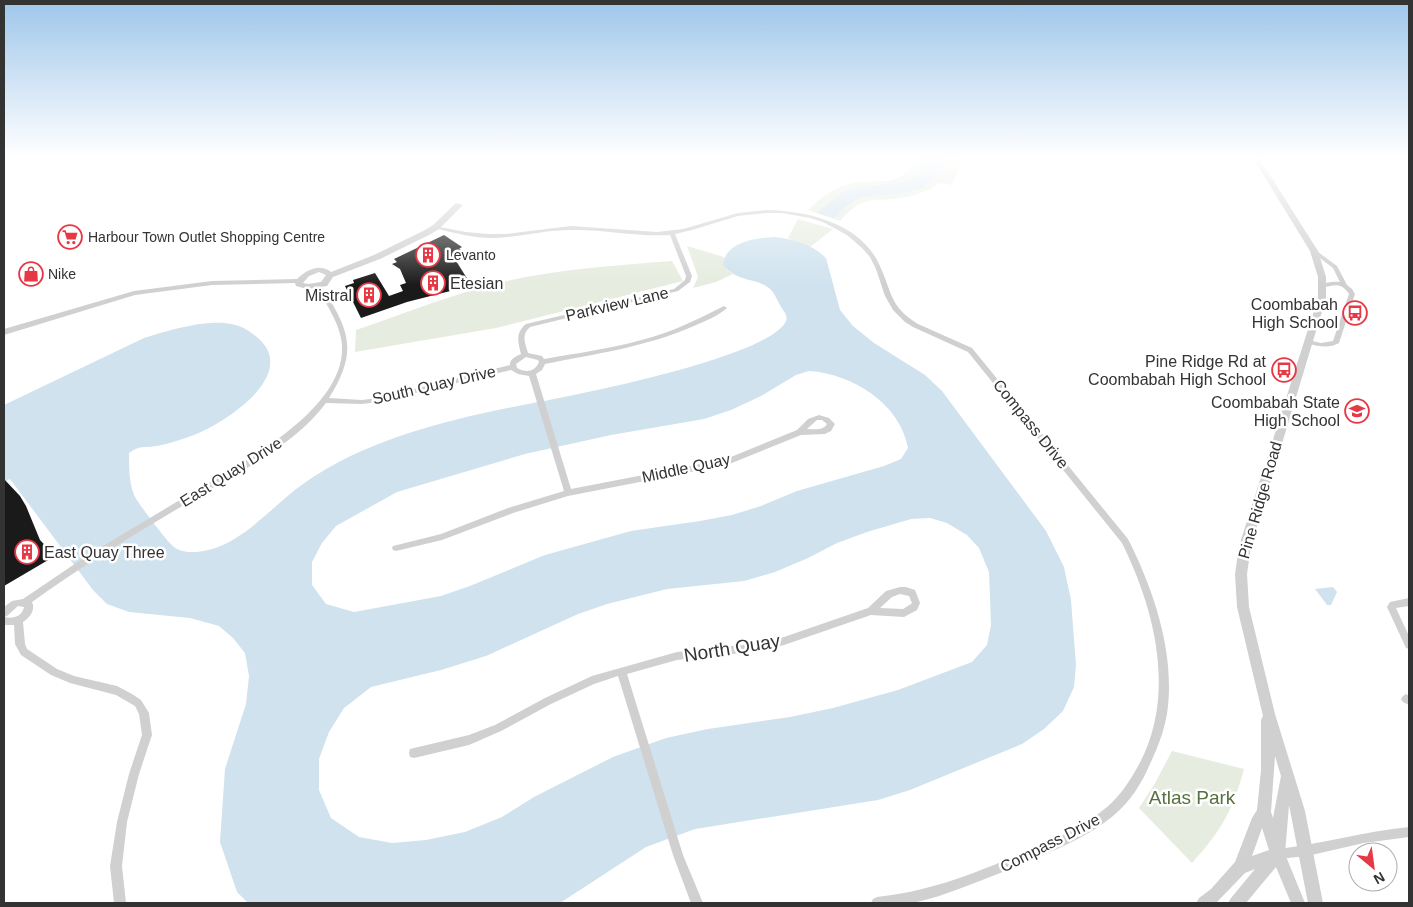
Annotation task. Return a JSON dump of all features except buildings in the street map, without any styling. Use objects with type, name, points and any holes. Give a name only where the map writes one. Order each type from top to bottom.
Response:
[{"type":"street","name":"Pine Ridge Road","points":[[1282,200],[1319,261],[1324,286],[1322,298],[1268,465],[1242,560],[1241,574],[1243,607],[1268,714],[1296,804],[1316,903]]},
{"type":"street","points":[[330,275],[377,257],[436,227],[459,205]]},
{"type":"street","name":"Compass Drive","points":[[436,227],[467,234],[494,237],[571,228],[635,234],[672,233],[740,214],[776,211],[805,215],[823,220],[854,237],[866,249],[875,262],[891,303],[900,314],[914,325],[970,350],[1116,528],[1136,561],[1148,593],[1162,657],[1164,694],[1156,734],[1141,773],[1118,804],[1092,825],[986,874],[928,893],[877,903]]},
{"type":"street","name":"Parkview Lane","points":[[526,355],[520,336],[522,330],[528,325],[676,290],[684,285],[689,276],[672,233]]},
{"type":"street","points":[[1314,251],[1335,267],[1345,286]]},
{"type":"street","points":[[299,281],[302,276],[313,271],[325,271],[330,275]]},
{"type":"street","points":[[299,281],[303,286],[319,286],[328,281],[330,275]]},
{"type":"street","points":[[4,332],[134,293],[212,283],[299,281]]},
{"type":"street","points":[[1308,342],[1321,345],[1336,343],[1352,294],[1349,288],[1331,282],[1324,286]]},
{"type":"street","name":"East Quay Drive","points":[[4,613],[12,605],[25,602],[61,576],[285,439],[307,420],[326,400],[343,359],[345,344],[342,329],[319,286]]},
{"type":"street","points":[[542,362],[628,346],[688,328],[702,322],[724,308]]},
{"type":"street","points":[[526,355],[537,356],[542,362],[540,368],[532,373],[520,374],[513,367],[516,359],[526,355]]},
{"type":"street","name":"South Quay Drive","points":[[326,400],[362,402],[378,400],[513,367]]},
{"type":"street","points":[[532,373],[568,493]]},
{"type":"street","name":"Middle Quay","points":[[396,548],[442,537],[511,510],[568,493],[727,462],[800,432]]},
{"type":"street","points":[[4,621],[18,620],[29,610],[29,605],[25,602]]},
{"type":"street","points":[[1409,602],[1391,607],[1409,645]]},
{"type":"street","name":"North Quay","points":[[414,753],[469,740],[498,728],[548,700],[592,680],[678,656],[760,647],[784,641],[871,611]]},
{"type":"street","points":[[18,620],[20,644],[24,652],[54,672],[73,680],[116,691],[129,697],[138,703],[144,713],[147,735],[127,803],[116,866],[120,903]]},
{"type":"street","points":[[621,671],[678,855],[697,903]]},
{"type":"street","name":"Pine Ridge Road","points":[[1268,714],[1264,812],[1278,854],[1298,903]]},
{"type":"street","points":[[1236,903],[1278,854],[1280,819],[1287,777]]},
{"type":"street","points":[[1204,903],[1216,894],[1240,867],[1257,823],[1264,812]]},
{"type":"street","points":[[1240,867],[1278,854],[1307,851],[1364,838],[1409,832]]},
{"type":"green space","points":[[818,200],[872,200],[861,203],[840,221],[808,210]]},
{"type":"green space","points":[[798,219],[833,229],[810,247],[788,238]]},
{"type":"green space","points":[[687,246],[724,257],[727,270],[733,274],[716,282],[693,288],[698,277]]},
{"type":"green space","points":[[672,261],[683,281],[496,328],[355,352],[356,330],[479,288],[551,273]]},
{"type":"green space","name":"Atlas Park","points":[[1172,751],[1244,769],[1225,819],[1211,841],[1192,863],[1139,808]]},
{"type":"water","points":[[833,200],[856,200],[848,205],[834,218],[817,213]]},
{"type":"water","points":[[781,238],[802,243],[815,249],[826,258],[840,310],[853,326],[874,343],[925,375],[942,391],[1046,531],[1064,567],[1071,600],[1076,665],[1074,687],[1063,711],[1044,729],[1022,744],[910,790],[878,800],[695,829],[646,847],[560,903],[248,903],[237,892],[220,842],[225,769],[246,704],[249,676],[245,653],[233,638],[219,626],[190,618],[129,612],[107,604],[93,590],[10,479],[4,482],[4,405],[144,338],[181,327],[224,323],[236,325],[253,334],[268,351],[270,364],[266,377],[258,390],[246,402],[219,423],[194,435],[162,445],[139,448],[129,453],[132,490],[159,531],[177,549],[190,552],[207,550],[237,537],[303,484],[328,468],[381,443],[408,433],[466,417],[580,394],[665,374],[744,349],[772,335],[787,318],[772,291],[762,284],[736,275],[723,265],[725,257],[735,246],[750,240]],"holes":[[[809,371],[825,373],[857,385],[872,394],[884,405],[895,417],[903,432],[908,448],[901,459],[884,466],[797,491],[761,506],[732,515],[631,531],[545,555],[441,596],[354,612],[326,604],[312,585],[312,562],[322,543],[336,526],[397,492],[525,454],[611,435],[704,419],[731,410],[761,396],[796,375]],[[930,518],[947,523],[967,535],[979,548],[989,572],[991,625],[987,645],[972,662],[898,690],[833,708],[666,738],[613,757],[534,797],[502,817],[465,832],[426,840],[392,843],[359,837],[331,818],[319,790],[319,759],[329,732],[344,708],[371,687],[441,670],[486,656],[578,614],[607,604],[667,589],[744,581],[775,572],[837,543],[867,532],[911,519]]]},
{"type":"water","points":[[1333,587],[1337,592],[1331,605],[1327,605],[1315,589]]},
{"type":"place","name":"Harbour Town Outlet Shopping Centre","points":[[70,237]]},
{"type":"place","name":"Levanto","points":[[428,255]]},
{"type":"place","name":"Nike","points":[[31,274]]},
{"type":"place","name":"Etesian","points":[[433,283]]},
{"type":"place","name":"Mistral","points":[[369,295]]},
{"type":"place","name":"Coombabah High School","points":[[1355,313]]},
{"type":"place","name":"Pine Ridge Rd at Coombabah High School","points":[[1284,370]]},
{"type":"place","name":"Coombabah State High School","points":[[1357,411]]},
{"type":"place","name":"East Quay Three","points":[[27,552]]}]
